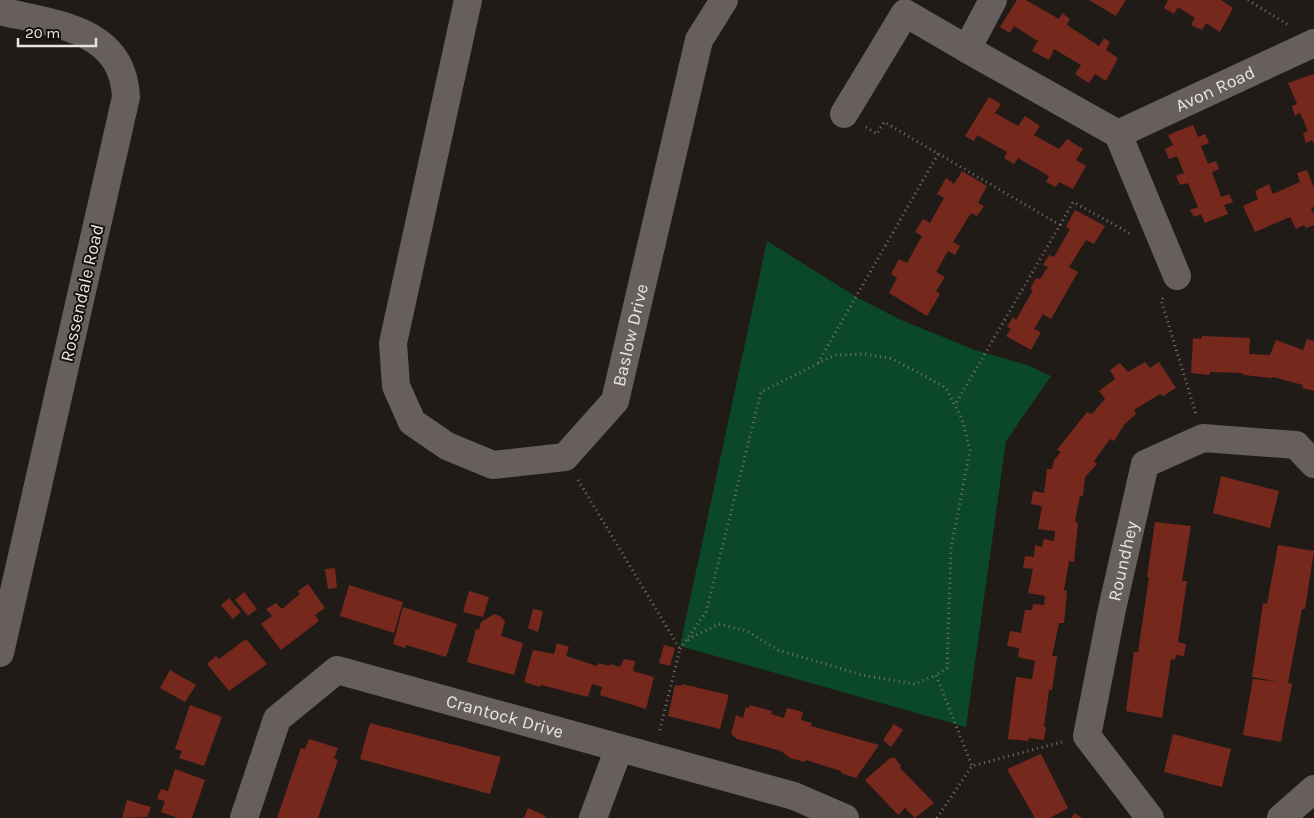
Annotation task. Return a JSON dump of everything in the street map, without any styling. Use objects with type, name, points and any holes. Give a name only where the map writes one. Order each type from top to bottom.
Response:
[{"type":"street","points":[[468,0],[393,343],[396,386],[412,422],[447,446],[493,465],[565,457]]},
{"type":"street","name":"Baslow Drive","points":[[565,457],[615,401],[699,40],[724,0]]},
{"type":"street","points":[[967,49],[993,0]]},
{"type":"street","name":"Rossendale Road","points":[[0,11],[64,26],[96,39],[116,58],[126,83],[126,97],[0,653]]},
{"type":"street","points":[[844,114],[906,13],[1118,134],[1177,276]]},
{"type":"street","name":"Avon Road","points":[[1118,134],[1306,37]]},
{"type":"street","name":"Roundhey","points":[[1087,736],[1112,609],[1145,464],[1203,438],[1296,445],[1314,464]]},
{"type":"street","name":"Crantock Drive","points":[[244,818],[277,719],[337,670],[794,796],[845,818]]},
{"type":"street","points":[[1087,736],[1150,818]]},
{"type":"street","points":[[593,818],[619,748]]},
{"type":"street","points":[[1281,818],[1314,788]]},
{"type":"path","points":[[1248,0],[1306,37]]},
{"type":"path","points":[[844,114],[877,134],[884,122],[1060,225]]},
{"type":"path","points":[[818,364],[938,154]]},
{"type":"path","points":[[955,405],[1073,202],[1134,236]]},
{"type":"path","points":[[1177,276],[1161,300],[1203,438]]},
{"type":"path","points":[[652,758],[680,649],[706,612],[762,392],[835,355],[866,354],[892,359],[946,388],[962,419],[970,450],[951,549],[948,668],[915,684],[862,675],[778,650],[747,631],[719,624],[692,637],[680,649]]},
{"type":"path","points":[[565,457],[680,649]]},
{"type":"path","points":[[936,675],[972,766]]},
{"type":"path","points":[[937,818],[972,766],[1087,736]]},
{"type":"green space","points":[[767,241],[858,298],[901,320],[975,350],[1027,365],[1051,376],[1006,441],[966,727],[680,646]]},
{"type":"building","points":[[1017,0],[1026,0],[1059,19],[1062,13],[1070,19],[1067,25],[1099,46],[1104,38],[1110,42],[1106,50],[1118,58],[1106,81],[1095,74],[1089,83],[1075,74],[1081,65],[1054,49],[1049,60],[1032,51],[1038,41],[1014,26],[1010,33],[1000,27]]},
{"type":"building","points":[[1089,0],[1126,0],[1116,16]]},
{"type":"building","points":[[1168,0],[1221,0],[1233,8],[1220,32],[1206,23],[1202,30],[1191,25],[1195,18],[1178,7],[1174,14],[1164,8]]},
{"type":"building","points":[[1313,74],[1314,144],[1312,140],[1306,143],[1303,133],[1308,131],[1300,113],[1295,116],[1292,106],[1297,104],[1288,83]]},
{"type":"building","points":[[989,97],[1001,104],[995,113],[1018,126],[1025,116],[1040,126],[1034,135],[1059,149],[1067,139],[1083,149],[1076,160],[1086,166],[1073,189],[1059,182],[1056,187],[1046,182],[1049,176],[1018,158],[1014,164],[1004,158],[1007,152],[977,135],[974,141],[965,136]]},
{"type":"building","points":[[1193,125],[1198,137],[1205,134],[1209,143],[1201,146],[1208,164],[1216,161],[1219,169],[1212,172],[1221,197],[1229,194],[1233,202],[1224,205],[1228,214],[1205,223],[1201,214],[1194,217],[1190,210],[1198,207],[1188,183],[1180,185],[1176,176],[1184,173],[1177,156],[1169,159],[1165,149],[1173,145],[1168,135]]},
{"type":"building","points":[[1307,170],[1314,188],[1314,207],[1311,208],[1314,215],[1314,225],[1306,228],[1304,225],[1296,229],[1290,217],[1255,232],[1243,206],[1258,199],[1255,191],[1269,184],[1273,194],[1300,182],[1297,173]]},
{"type":"building","points":[[962,171],[987,186],[978,203],[984,206],[977,216],[971,213],[953,242],[960,246],[955,255],[948,251],[936,272],[945,277],[936,291],[940,294],[927,316],[889,293],[897,278],[891,274],[899,259],[907,263],[922,236],[915,232],[923,219],[930,223],[944,198],[937,194],[946,178],[954,184]]},
{"type":"building","points":[[1075,210],[1105,226],[1094,244],[1086,240],[1069,267],[1078,272],[1051,319],[1043,314],[1034,329],[1041,332],[1031,350],[1006,336],[1011,329],[1007,327],[1013,317],[1016,320],[1033,290],[1030,289],[1036,278],[1040,279],[1048,267],[1043,265],[1049,255],[1054,257],[1070,229],[1066,227]]},
{"type":"building","points":[[1202,336],[1250,338],[1249,354],[1270,355],[1276,340],[1303,350],[1307,339],[1314,341],[1314,391],[1302,388],[1303,385],[1273,377],[1244,375],[1241,373],[1210,372],[1209,375],[1191,373],[1193,338],[1201,339]]},
{"type":"building","points":[[1145,362],[1150,368],[1159,362],[1176,388],[1163,396],[1160,394],[1134,410],[1136,414],[1124,425],[1114,441],[1110,439],[1094,461],[1097,464],[1085,477],[1083,496],[1080,496],[1075,521],[1078,523],[1074,562],[1069,561],[1064,590],[1067,591],[1064,623],[1059,623],[1052,656],[1057,656],[1052,690],[1049,690],[1044,740],[1029,738],[1028,741],[1008,739],[1016,677],[1032,679],[1035,661],[1018,657],[1019,648],[1007,646],[1010,631],[1021,633],[1025,610],[1032,610],[1033,604],[1044,605],[1045,596],[1028,593],[1033,569],[1023,568],[1025,556],[1034,557],[1035,545],[1042,547],[1044,539],[1054,541],[1055,531],[1038,529],[1042,506],[1031,504],[1033,491],[1044,493],[1047,469],[1052,469],[1054,460],[1061,452],[1057,450],[1087,412],[1092,414],[1105,399],[1099,391],[1115,379],[1110,370],[1120,363],[1128,372]]},
{"type":"building","points":[[1221,476],[1279,491],[1270,528],[1213,513]]},
{"type":"building","points":[[1155,522],[1191,526],[1182,581],[1187,581],[1178,642],[1186,644],[1184,656],[1176,655],[1175,660],[1171,659],[1162,718],[1126,711],[1134,652],[1138,652]]},
{"type":"building","points":[[1278,545],[1314,551],[1305,609],[1302,609],[1288,683],[1292,684],[1281,742],[1243,735],[1253,679],[1280,682],[1252,677],[1263,603],[1267,604]]},
{"type":"building","points":[[335,568],[337,588],[328,589],[325,569]]},
{"type":"building","points":[[308,584],[325,608],[315,615],[319,621],[281,650],[261,624],[272,616],[266,609],[276,603],[282,609],[300,594],[298,591]]},
{"type":"building","points":[[349,585],[403,602],[394,633],[340,616]]},
{"type":"building","points":[[469,591],[489,597],[483,617],[463,612]]},
{"type":"building","points":[[244,592],[257,609],[248,616],[235,600]]},
{"type":"building","points":[[229,598],[241,612],[233,619],[221,605]]},
{"type":"building","points":[[403,607],[457,624],[446,657],[406,645],[405,648],[393,644]]},
{"type":"building","points":[[533,609],[543,611],[538,632],[528,628]]},
{"type":"building","points":[[494,614],[500,616],[505,621],[501,636],[523,643],[514,675],[467,662],[476,629],[479,630],[481,622]]},
{"type":"building","points":[[246,639],[267,664],[229,691],[207,664],[216,656],[219,659]]},
{"type":"building","points":[[557,643],[569,647],[566,656],[597,666],[599,663],[620,667],[624,659],[635,661],[633,671],[654,677],[646,709],[600,695],[602,687],[592,684],[588,697],[524,682],[533,650],[554,654]]},
{"type":"building","points":[[664,645],[675,648],[670,666],[659,663]]},
{"type":"building","points":[[170,670],[196,685],[185,702],[160,688]]},
{"type":"building","points":[[682,684],[729,695],[720,729],[668,716],[675,685],[681,686]]},
{"type":"building","points":[[190,705],[222,717],[204,766],[179,758],[182,751],[175,749]]},
{"type":"building","points":[[750,705],[772,711],[771,714],[784,718],[787,708],[803,712],[801,720],[812,723],[811,726],[879,745],[856,778],[841,773],[841,771],[806,760],[805,762],[790,758],[781,751],[737,739],[731,734],[736,715],[743,718],[746,707],[749,708]]},
{"type":"building","points":[[370,723],[501,757],[490,794],[360,759]]},
{"type":"building","points":[[894,724],[903,730],[891,747],[883,740]]},
{"type":"building","points":[[1173,734],[1231,749],[1222,787],[1164,772]]},
{"type":"building","points":[[309,739],[338,748],[334,758],[338,760],[318,818],[277,818],[301,748],[305,749]]},
{"type":"building","points":[[1041,754],[1068,808],[1050,818],[1035,818],[1007,769]]},
{"type":"building","points":[[894,757],[901,766],[900,768],[934,803],[915,818],[905,808],[898,815],[865,780],[890,758]]},
{"type":"building","points":[[175,769],[205,780],[192,818],[178,818],[161,812],[165,801],[157,799],[161,789],[168,791]]},
{"type":"building","points":[[127,800],[151,807],[147,817],[122,818]]},
{"type":"building","points":[[528,808],[546,816],[545,818],[524,818]]},
{"type":"building","points":[[1075,813],[1082,818],[1071,818]]}]
